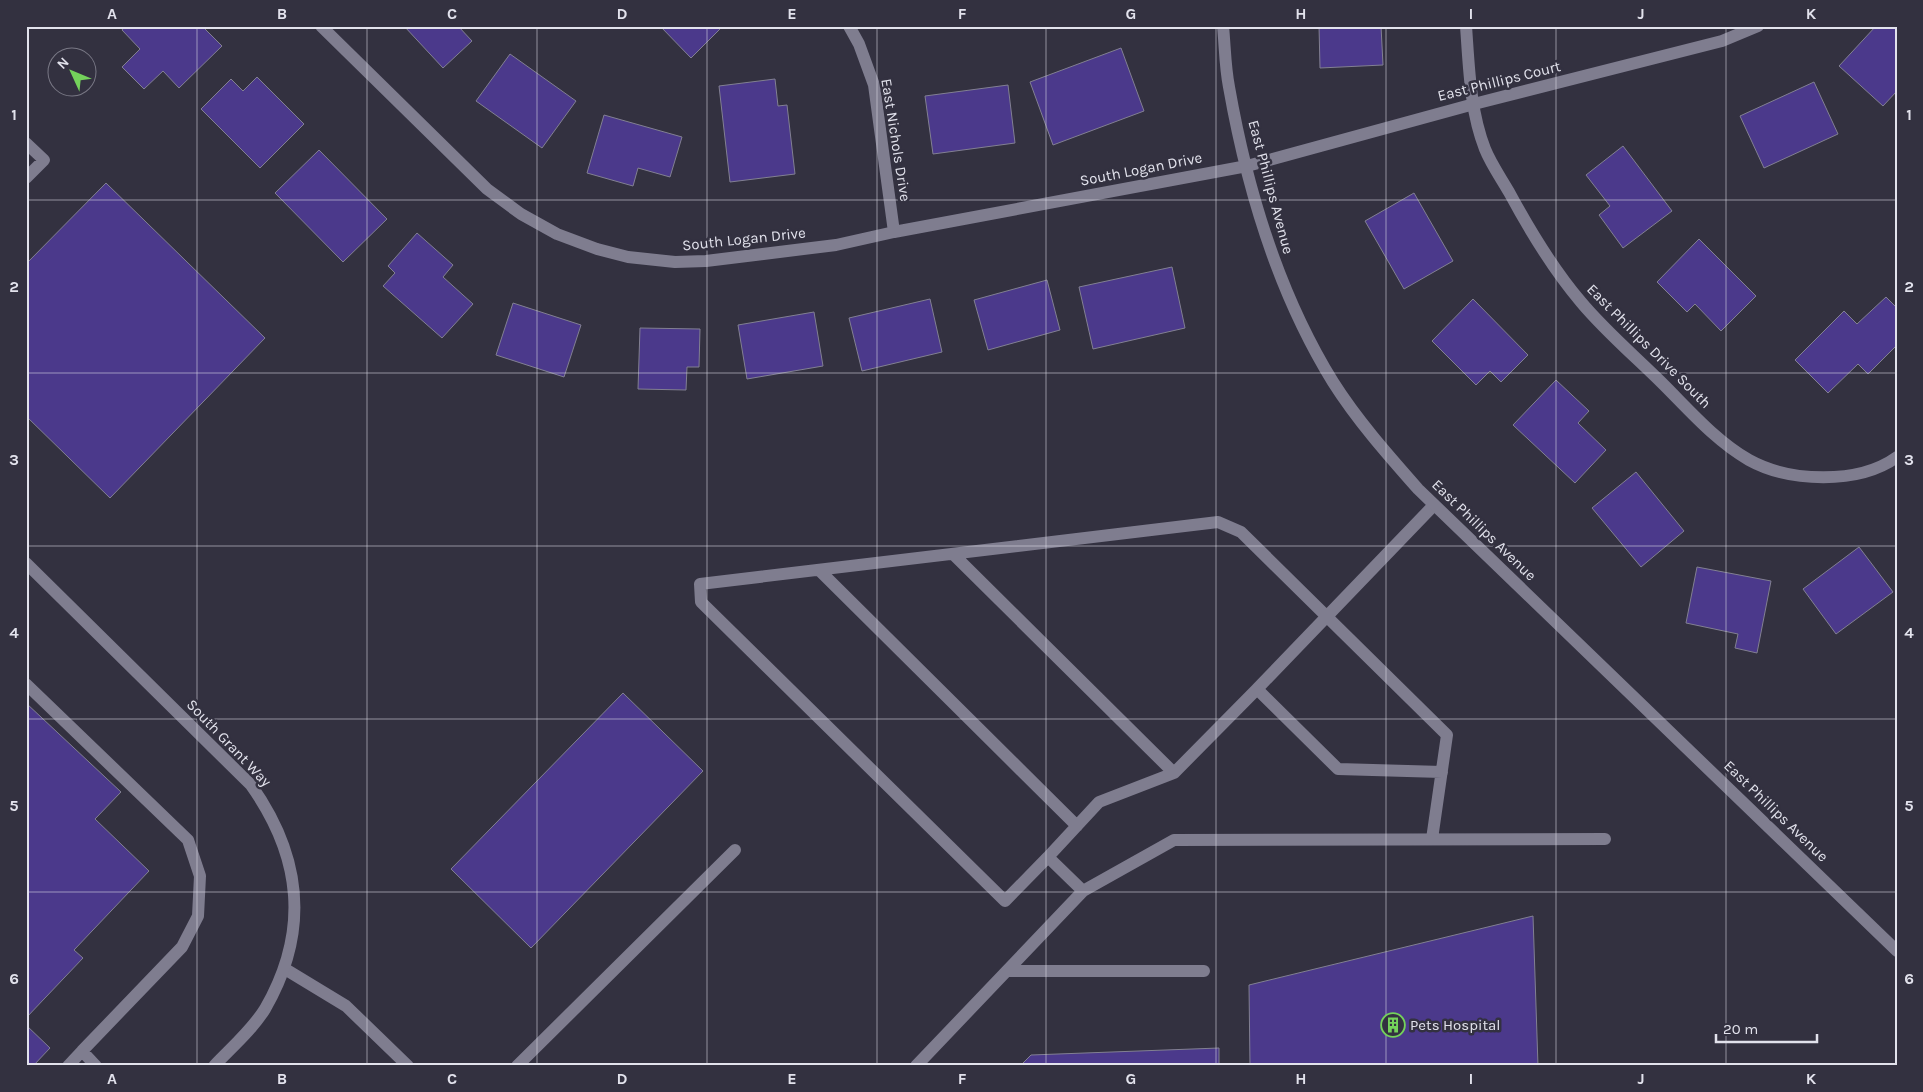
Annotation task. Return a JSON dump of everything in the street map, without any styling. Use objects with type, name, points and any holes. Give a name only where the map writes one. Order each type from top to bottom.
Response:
[{"type":"street","name":"South Logan Drive","points":[[321,26],[487,189],[521,214],[557,234],[597,249],[628,256],[675,262],[698,261],[836,245],[894,232],[1247,166]]},
{"type":"street","name":"East Nichols Drive","points":[[849,26],[859,44],[874,85],[894,232]]},
{"type":"street","name":"East Phillips Avenue","points":[[1223,26],[1228,85],[1263,227],[1279,273],[1297,314],[1334,382],[1380,446],[1434,505],[1897,951]]},
{"type":"street","name":"East Phillips Drive South","points":[[1466,26],[1474,104],[1485,149],[1542,251],[1582,303],[1712,433],[1749,460],[1774,470],[1803,476],[1824,478],[1860,473],[1891,461],[1897,456]]},
{"type":"street","name":"East Phillips Court","points":[[1247,166],[1474,104],[1722,41],[1758,26]]},
{"type":"street","points":[[26,143],[44,160],[26,178]]},
{"type":"street","points":[[1432,839],[1447,735],[1326,616],[1241,532],[1218,522],[700,584],[701,602],[1005,901],[1100,802],[1174,773],[1257,689],[1326,616],[1434,505]]},
{"type":"street","points":[[954,555],[1174,773]]},
{"type":"street","name":"South Grant Way","points":[[26,563],[251,785],[261,799],[281,836],[292,871],[295,924],[285,970],[264,1010],[248,1031],[214,1066]]},
{"type":"street","points":[[819,570],[1077,826]]},
{"type":"street","points":[[26,684],[188,840],[200,876],[198,916],[182,947],[68,1066]]},
{"type":"street","points":[[1257,689],[1338,769],[1442,772]]},
{"type":"street","points":[[916,1066],[1083,890],[1174,840],[1605,839]]},
{"type":"street","points":[[517,1066],[735,850]]},
{"type":"street","points":[[1048,857],[1083,890]]},
{"type":"street","points":[[285,970],[346,1006],[408,1066]]},
{"type":"street","points":[[1007,971],[1204,972]]},
{"type":"street","points":[[82,1051],[96,1066]]},
{"type":"building","points":[[125,26],[202,26],[222,46],[179,88],[163,71],[144,89],[122,67],[140,49],[122,30]]},
{"type":"building","points":[[404,26],[458,26],[472,41],[443,68]]},
{"type":"building","points":[[660,26],[723,26],[691,58]]},
{"type":"building","points":[[1319,26],[1381,26],[1383,65],[1320,68]]},
{"type":"building","points":[[1876,26],[1897,26],[1897,91],[1883,106],[1839,66]]},
{"type":"building","points":[[1121,48],[1144,111],[1053,145],[1030,82]]},
{"type":"building","points":[[510,54],[576,101],[542,148],[476,101]]},
{"type":"building","points":[[257,77],[304,124],[260,168],[201,109],[231,79],[243,91]]},
{"type":"building","points":[[775,79],[778,106],[787,105],[795,174],[730,182],[719,86]]},
{"type":"building","points":[[1814,82],[1838,134],[1764,168],[1740,116]]},
{"type":"building","points":[[1008,85],[1015,143],[933,154],[925,96]]},
{"type":"building","points":[[604,115],[682,137],[670,177],[638,168],[633,186],[587,173]]},
{"type":"building","points":[[1623,146],[1672,211],[1623,248],[1599,215],[1610,206],[1586,175]]},
{"type":"building","points":[[319,150],[387,219],[343,262],[275,193]]},
{"type":"building","points":[[106,183],[265,338],[110,498],[26,416],[26,264]]},
{"type":"building","points":[[1414,193],[1453,261],[1404,289],[1365,221]]},
{"type":"building","points":[[417,233],[453,265],[443,277],[473,304],[442,338],[383,286],[395,273],[388,266]]},
{"type":"building","points":[[1699,239],[1756,296],[1721,331],[1695,304],[1687,312],[1657,282]]},
{"type":"building","points":[[1172,267],[1185,328],[1093,349],[1079,287]]},
{"type":"building","points":[[1047,280],[1060,330],[988,350],[974,300]]},
{"type":"building","points":[[1886,297],[1897,308],[1897,345],[1868,374],[1858,364],[1828,393],[1795,360],[1844,311],[1857,324]]},
{"type":"building","points":[[930,299],[942,352],[862,371],[849,318]]},
{"type":"building","points":[[1473,299],[1528,355],[1501,382],[1490,371],[1476,385],[1432,341]]},
{"type":"building","points":[[513,303],[581,325],[564,377],[496,355]]},
{"type":"building","points":[[814,312],[823,366],[747,379],[738,325]]},
{"type":"building","points":[[640,328],[700,329],[699,367],[687,367],[686,390],[638,389]]},
{"type":"building","points":[[1556,380],[1589,411],[1578,423],[1606,450],[1575,483],[1513,425]]},
{"type":"building","points":[[1636,472],[1684,531],[1641,567],[1592,508]]},
{"type":"building","points":[[1859,547],[1893,592],[1836,634],[1803,589]]},
{"type":"building","points":[[1697,567],[1771,581],[1757,653],[1735,648],[1738,634],[1686,623]]},
{"type":"building","points":[[623,693],[703,771],[531,948],[451,869]]},
{"type":"building","points":[[26,703],[121,792],[95,819],[149,871],[74,950],[83,958],[26,1018]]},
{"type":"building","name":"Pets Hospital","points":[[1533,916],[1538,1066],[1250,1066],[1249,985]]},
{"type":"building","points":[[26,1025],[50,1048],[33,1066],[26,1066]]},
{"type":"building","points":[[1219,1048],[1219,1066],[1020,1066],[1031,1055]]},
{"type":"place","name":"Pets Hospital","points":[[1393,1025]]}]
